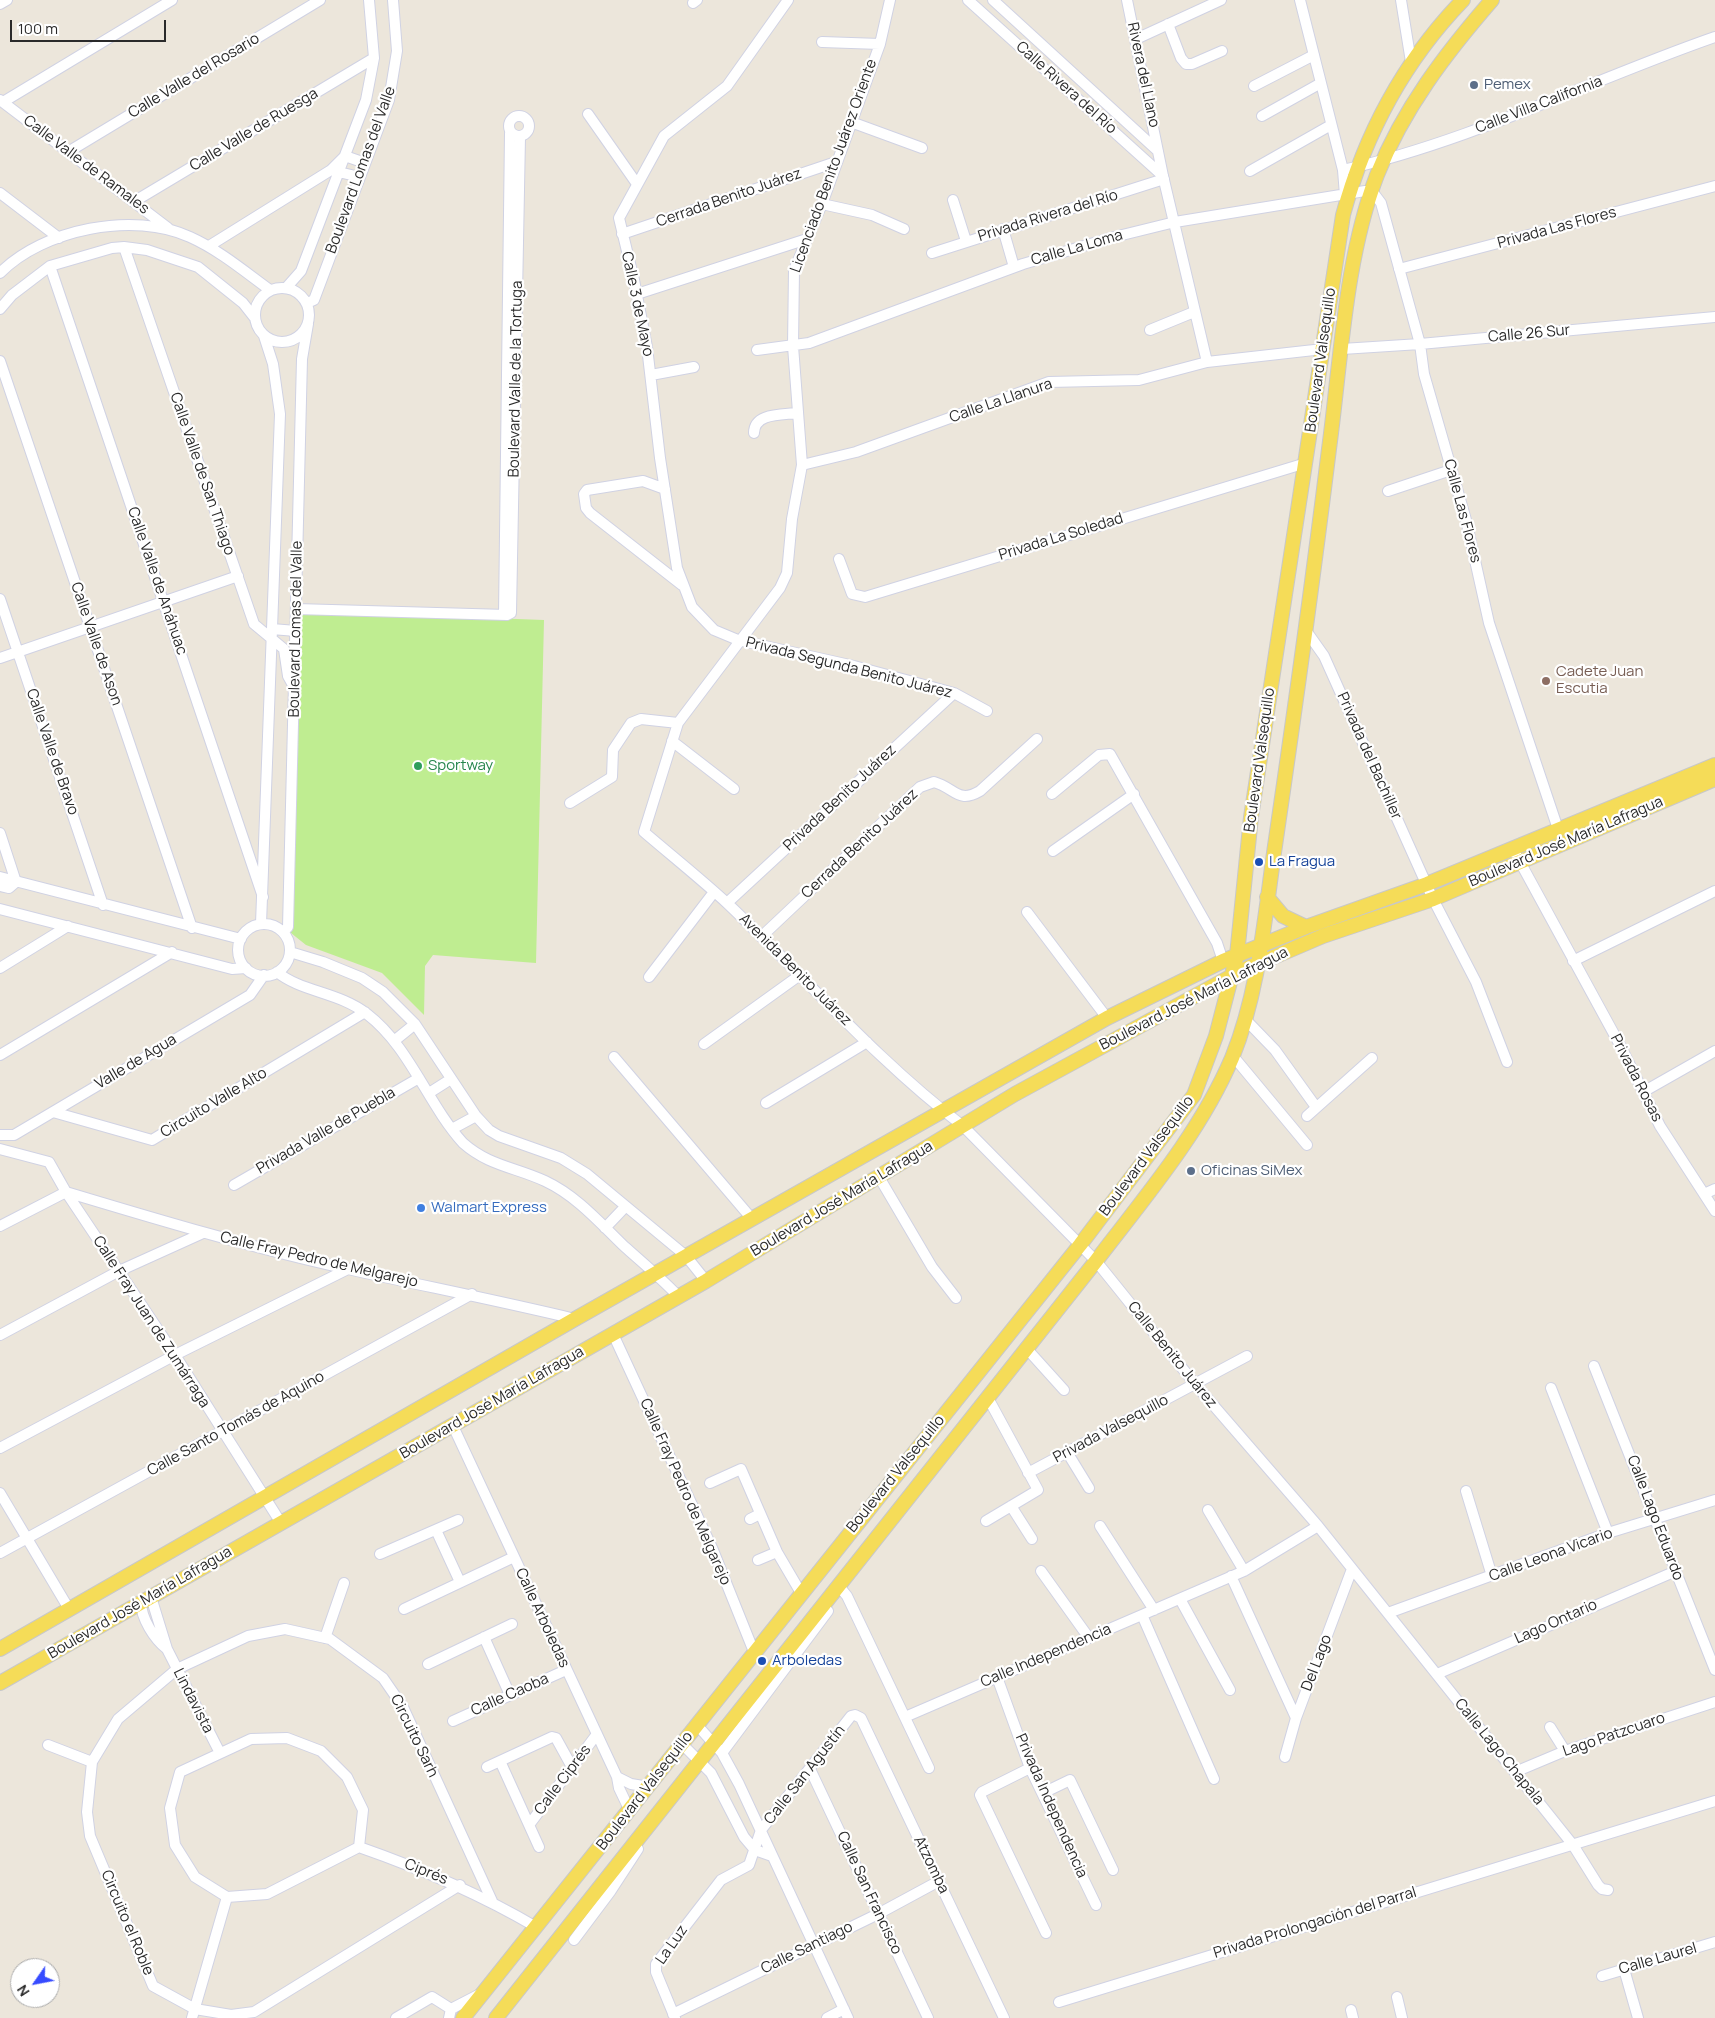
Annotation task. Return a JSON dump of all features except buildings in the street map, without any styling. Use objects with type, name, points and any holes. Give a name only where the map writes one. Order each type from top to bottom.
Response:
[{"type":"main road","name":"Boulevard Valsequillo","points":[[463,2018],[630,1811],[801,1592],[1080,1245],[1194,1095],[1216,1036],[1237,955],[1251,817],[1339,236],[1347,194],[1379,119],[1412,62],[1439,26],[1463,0]]},
{"type":"main road","name":"Boulevard Valsequillo","points":[[496,2018],[628,1856],[699,1761],[718,1748],[838,1585],[1096,1261],[1162,1174],[1210,1106],[1233,1056],[1245,1019],[1261,946],[1307,632],[1342,349],[1358,242],[1371,192],[1396,133],[1432,73],[1492,0]]},
{"type":"main road","name":"Boulevard José María Lafragua","points":[[0,1649],[575,1319],[1107,1018],[1237,955],[1306,927],[1427,884],[1715,765]]},
{"type":"main road","name":"Boulevard José María Lafragua","points":[[0,1683],[706,1281],[962,1126],[1075,1061],[1233,976],[1258,963],[1323,936],[1433,899],[1715,779]]},
{"type":"main road","points":[[1267,897],[1284,916],[1306,927]]},
{"type":"street","points":[[0,4],[7,0]]},
{"type":"street","points":[[1,101],[172,0]]},
{"type":"street","name":"Calle Valle del Rosario","points":[[68,152],[320,0]]},
{"type":"street","name":"Boulevard Lomas del Valle","points":[[286,288],[301,271],[335,171],[345,156],[366,100],[374,58],[369,0]]},
{"type":"street","name":"Boulevard Lomas del Valle","points":[[307,303],[314,300],[389,100],[394,75],[398,35],[393,0]]},
{"type":"street","name":"Calle 3 de Mayo","points":[[738,640],[714,630],[692,607],[682,585],[665,489],[637,294],[622,234],[620,214],[664,136],[727,86],[788,0]]},
{"type":"street","name":"Licenciado Benito Juárez Oriente","points":[[644,832],[678,723],[738,640],[780,588],[787,573],[792,519],[802,465],[793,346],[792,278],[822,204],[880,44],[890,0]]},
{"type":"street","name":"Calle Rivera del Río","points":[[993,0],[1158,150]]},
{"type":"street","name":"Rivera del Llano","points":[[1127,0],[1158,150]]},
{"type":"street","points":[[1136,39],[1222,0]]},
{"type":"street","points":[[1300,0],[1343,170],[1347,194]]},
{"type":"street","points":[[1401,0],[1412,62]]},
{"type":"street","name":"Calle Rivera del Río","points":[[972,1],[1163,178]]},
{"type":"street","points":[[1168,24],[1181,58],[1186,64],[1192,64],[1222,51]]},
{"type":"street","name":"Calle Villa California","points":[[1343,170],[1384,160],[1508,119],[1651,59],[1715,37]]},
{"type":"street","points":[[822,42],[880,44]]},
{"type":"street","points":[[1254,86],[1314,55]]},
{"type":"street","name":"Calle Valle de Ruesga","points":[[134,201],[374,58]]},
{"type":"street","points":[[1060,83],[1072,71]]},
{"type":"street","points":[[1262,116],[1321,83]]},
{"type":"street","name":"Calle Valle de Ramales","points":[[1,101],[171,230]]},
{"type":"street","points":[[588,114],[637,184]]},
{"type":"street","points":[[851,122],[922,148]]},
{"type":"street","points":[[1250,171],[1332,125]]},
{"type":"street","name":"Boulevard Valle de la Tortuga","points":[[296,609],[504,615],[511,612],[513,608],[515,135]]},
{"type":"street","points":[[1158,150],[1207,362]]},
{"type":"street","points":[[345,156],[366,162]]},
{"type":"street","name":"Cerrada Benito Juárez","points":[[622,234],[836,162]]},
{"type":"street","points":[[209,246],[335,171],[360,178]]},
{"type":"street","name":"Privada Rivera del Río","points":[[932,253],[1163,178]]},
{"type":"street","name":"Privada Las Flores","points":[[1399,269],[1715,186]]},
{"type":"street","name":"Calle La Loma","points":[[758,350],[809,343],[1014,267],[1114,237],[1175,222],[1365,191],[1371,192]]},
{"type":"street","name":"Calle Las Flores","points":[[1371,192],[1381,203],[1420,344],[1424,374],[1466,520],[1489,623],[1558,829]]},
{"type":"street","points":[[0,193],[59,238]]},
{"type":"street","points":[[952,200],[966,241]]},
{"type":"street","points":[[822,204],[872,215],[904,229]]},
{"type":"street","points":[[0,273],[35,249],[71,233],[122,226],[149,226],[171,230],[209,246],[270,290]]},
{"type":"street","points":[[1003,229],[1014,267]]},
{"type":"street","points":[[637,294],[807,239]]},
{"type":"street","points":[[0,309],[12,295],[50,266],[112,248],[124,247],[147,250],[198,266],[243,303],[254,317],[257,327],[264,336],[272,341],[283,343],[294,340],[304,332],[308,324],[309,314],[307,303],[299,294],[286,288],[270,290],[262,296],[256,306],[254,317]]},
{"type":"street","name":"Calle Valle de San Thiago","points":[[124,247],[254,624],[272,641],[280,644],[284,649],[288,676],[294,688]]},
{"type":"street","name":"Calle Valle de Anáhuac","points":[[50,266],[263,897]]},
{"type":"street","points":[[1150,330],[1194,312]]},
{"type":"street","name":"Calle 26 Sur","points":[[1342,349],[1420,344],[1715,317]]},
{"type":"street","name":"Boulevard Lomas del Valle","points":[[283,932],[288,927],[302,359],[308,324]]},
{"type":"street","name":"Boulevard Lomas del Valle","points":[[261,924],[280,414],[273,364],[264,336]]},
{"type":"street","name":"Calle La Llanura","points":[[802,465],[856,452],[1049,382],[1139,380],[1207,362],[1323,349]]},
{"type":"street","name":"Calle Valle de Ason","points":[[0,361],[192,928]]},
{"type":"street","points":[[650,375],[694,367]]},
{"type":"street","points":[[754,433],[755,424],[760,419],[797,413]]},
{"type":"street","name":"Privada La Soledad","points":[[839,559],[852,594],[865,597],[1306,463]]},
{"type":"street","points":[[1388,490],[1451,470]]},
{"type":"street","points":[[665,489],[643,481],[586,490],[584,494],[586,508],[590,513],[682,585]]},
{"type":"street","points":[[0,658],[238,576]]},
{"type":"street","name":"Calle Valle de Bravo","points":[[0,599],[103,905]]},
{"type":"street","points":[[272,629],[296,631]]},
{"type":"street","name":"Privada del Bachiller","points":[[1307,632],[1324,656],[1433,899],[1476,982],[1507,1062]]},
{"type":"street","name":"Privada Segunda Benito Juárez","points":[[738,640],[854,666],[954,693],[987,711]]},
{"type":"street","name":"Privada Benito Juárez","points":[[727,903],[954,693]]},
{"type":"street","points":[[570,803],[612,777],[613,750],[630,724],[641,719],[678,723]]},
{"type":"street","name":"Cerrada Benito Juárez","points":[[761,937],[924,784],[934,782],[959,796],[970,796],[980,790],[1037,739]]},
{"type":"street","points":[[672,741],[734,789]]},
{"type":"street","points":[[1052,794],[1099,755],[1106,753],[1112,756],[1217,944],[1223,961]]},
{"type":"street","points":[[1053,851],[1134,794]]},
{"type":"street","name":"Avenida Benito Juárez","points":[[644,832],[727,903],[867,1042],[942,1111]]},
{"type":"street","points":[[0,833],[16,882]]},
{"type":"street","name":"Privada Rosas","points":[[1512,848],[1572,961],[1620,1045],[1660,1126],[1715,1211]]},
{"type":"street","points":[[0,877],[192,928],[241,939]]},
{"type":"street","points":[[0,886],[9,888],[16,882]]},
{"type":"street","points":[[1572,961],[1715,891]]},
{"type":"street","points":[[649,977],[714,892]]},
{"type":"street","points":[[0,909],[232,968],[246,968]]},
{"type":"street","points":[[1027,912],[1107,1018]]},
{"type":"street","points":[[269,924],[283,932],[287,938],[290,952],[286,964],[276,972],[264,976],[251,972],[246,968],[239,955],[241,939],[251,927],[269,924]]},
{"type":"street","points":[[0,968],[68,926]]},
{"type":"street","points":[[0,1055],[172,952]]},
{"type":"street","points":[[290,952],[323,962],[362,978],[398,1005],[415,1024],[476,1116],[499,1136],[561,1158],[587,1174],[686,1256],[706,1281]]},
{"type":"street","points":[[276,972],[286,980],[339,997],[365,1012],[394,1041],[452,1130],[476,1155],[545,1181],[570,1196],[656,1273],[678,1296]]},
{"type":"street","points":[[704,1044],[800,975]]},
{"type":"street","name":"Valle de Agua","points":[[0,1135],[14,1135],[250,994],[264,976]]},
{"type":"street","name":"Circuito Valle Alto","points":[[53,1112],[152,1140],[365,1012]]},
{"type":"street","points":[[1245,1019],[1274,1050],[1316,1107]]},
{"type":"street","points":[[394,1041],[415,1024]]},
{"type":"street","points":[[766,1102],[867,1042]]},
{"type":"street","points":[[1643,1092],[1715,1051]]},
{"type":"street","points":[[1233,1056],[1307,1145]]},
{"type":"street","points":[[614,1057],[752,1219]]},
{"type":"street","points":[[1307,1116],[1372,1058]]},
{"type":"street","name":"Privada Valle de Puebla","points":[[234,1185],[419,1078]]},
{"type":"street","points":[[429,1093],[451,1079]]},
{"type":"street","name":"Calle Benito Juárez","points":[[942,1111],[962,1126],[1096,1261],[1195,1384],[1318,1526],[1388,1612]]},
{"type":"street","points":[[452,1130],[476,1116]]},
{"type":"street","name":"Calle Fray Juan de Zumárraga","points":[[0,1149],[48,1162],[175,1355],[281,1523]]},
{"type":"street","points":[[879,1176],[932,1267],[956,1298]]},
{"type":"street","points":[[1704,1194],[1715,1190]]},
{"type":"street","points":[[0,1226],[66,1192]]},
{"type":"street","name":"Calle Fray Pedro de Melgarejo","points":[[66,1192],[203,1233],[348,1269],[472,1294],[575,1319]]},
{"type":"street","points":[[605,1228],[625,1207]]},
{"type":"street","points":[[0,1335],[119,1271],[203,1233]]},
{"type":"street","points":[[0,1448],[175,1355],[348,1269]]},
{"type":"street","name":"Calle Santo Tomás de Aquino","points":[[0,1553],[472,1294]]},
{"type":"street","name":"Calle Fray Pedro de Melgarejo","points":[[613,1334],[713,1550],[754,1652]]},
{"type":"street","points":[[1027,1349],[1064,1390]]},
{"type":"street","name":"Privada Valsequillo","points":[[1028,1473],[1247,1356]]},
{"type":"street","name":"Calle Lago Eduardo","points":[[1594,1366],[1715,1670]]},
{"type":"street","points":[[1551,1388],[1608,1533]]},
{"type":"street","points":[[986,1521],[1038,1490],[988,1398]]},
{"type":"street","name":"Calle Arboledas","points":[[453,1426],[617,1777],[619,1788],[630,1811]]},
{"type":"street","points":[[1067,1452],[1089,1488]]},
{"type":"street","points":[[710,1483],[741,1469],[777,1552],[801,1592]]},
{"type":"street","points":[[1466,1491],[1492,1576]]},
{"type":"street","points":[[0,1493],[69,1609]]},
{"type":"street","name":"Calle Leona Vicario","points":[[1388,1612],[1608,1533],[1715,1500]]},
{"type":"street","points":[[1010,1506],[1032,1539]]},
{"type":"street","points":[[1208,1510],[1244,1571]]},
{"type":"street","points":[[750,1519],[760,1514]]},
{"type":"street","points":[[380,1554],[458,1520]]},
{"type":"street","points":[[1100,1526],[1154,1610]]},
{"type":"street","name":"Calle Independencia","points":[[905,1718],[1244,1571],[1318,1526]]},
{"type":"street","points":[[436,1530],[460,1582]]},
{"type":"street","points":[[758,1560],[777,1552]]},
{"type":"street","points":[[404,1609],[514,1557]]},
{"type":"street","name":"Del Lago","points":[[1285,1757],[1296,1718],[1352,1569]]},
{"type":"street","points":[[1041,1571],[1089,1638]]},
{"type":"street","name":"Lago Ontario","points":[[1436,1674],[1676,1571]]},
{"type":"street","points":[[1231,1576],[1296,1718]]},
{"type":"street","points":[[325,1638],[344,1584]]},
{"type":"street","points":[[838,1585],[847,1596],[929,1768]]},
{"type":"street","points":[[1180,1599],[1230,1690]]},
{"type":"street","name":"Lindavista","points":[[146,1600],[141,1611],[159,1644],[167,1649],[220,1753]]},
{"type":"street","points":[[718,1748],[828,1611]]},
{"type":"street","name":"Calle Lago Chapala","points":[[1388,1612],[1573,1845],[1598,1884],[1602,1889],[1608,1890]]},
{"type":"street","points":[[1142,1615],[1201,1759],[1214,1779]]},
{"type":"street","points":[[428,1664],[512,1624]]},
{"type":"street","name":"Circuito Sarh","points":[[177,1669],[248,1636],[285,1629],[325,1638],[354,1656],[383,1678],[403,1707],[492,1901]]},
{"type":"street","points":[[484,1637],[510,1695]]},
{"type":"street","name":"Circuito el Roble","points":[[177,1669],[118,1720],[92,1762],[87,1812],[90,1836],[153,1986],[194,2014],[231,2015],[254,2012],[460,1885]]},
{"type":"street","name":"Calle Caoba","points":[[453,1720],[566,1670]]},
{"type":"street","name":"Privada Independencia","points":[[997,1677],[1030,1768],[1096,1905]]},
{"type":"street","name":"Lago Patzcuaro","points":[[1515,1772],[1565,1751],[1715,1702]]},
{"type":"street","name":"Calle San Agustín","points":[[721,1880],[749,1864],[756,1850],[761,1830],[851,1716],[855,1715]]},
{"type":"street","name":"Atzomba","points":[[855,1715],[861,1718],[1002,2017]]},
{"type":"street","points":[[697,1725],[718,1748],[761,1830],[846,2014],[827,2018]]},
{"type":"street","points":[[1550,1727],[1565,1751]]},
{"type":"street","name":"Calle Ciprés","points":[[529,1825],[596,1734]]},
{"type":"street","points":[[487,1767],[552,1737],[556,1738],[572,1767]]},
{"type":"street","points":[[287,1738],[321,1751],[347,1777],[363,1810],[358,1847],[267,1894],[227,1897],[195,1877],[175,1845],[170,1808],[180,1772],[220,1753],[251,1739],[287,1738]]},
{"type":"street","points":[[682,1744],[711,1773],[744,1836],[756,1850],[772,1856]]},
{"type":"street","points":[[48,1745],[92,1762]]},
{"type":"street","points":[[500,1761],[539,1848]]},
{"type":"street","points":[[1030,1768],[982,1792],[980,1795],[1046,1933]]},
{"type":"street","name":"Calle San Francisco","points":[[810,1769],[928,2018]]},
{"type":"street","points":[[617,1777],[630,1784],[649,1787]]},
{"type":"street","points":[[1043,1793],[1070,1780],[1113,1870]]},
{"type":"street","name":"Privada Prolongación del Parral","points":[[1058,2002],[1715,1801]]},
{"type":"street","name":"Ciprés","points":[[358,1847],[460,1885],[492,1901]]},
{"type":"street","points":[[574,1940],[610,1892],[628,1856]]},
{"type":"street","name":"La Luz","points":[[674,2016],[656,1972],[656,1964],[721,1880]]},
{"type":"street","name":"Calle Santiago","points":[[674,2016],[813,1944],[878,1914],[939,1881]]},
{"type":"street","points":[[194,2014],[227,1897]]},
{"type":"street","points":[[492,1901],[536,1928]]},
{"type":"street","name":"Calle Laurel","points":[[1602,1976],[1715,1942]]},
{"type":"street","points":[[1624,1969],[1638,2018]]},
{"type":"street","points":[[396,2018],[432,1997],[450,2014],[483,1993]]},
{"type":"street","points":[[1397,1997],[1402,2018]]},
{"type":"green space","name":"Sportway","points":[[300,611],[544,620],[536,963],[433,955],[425,966],[424,1015],[382,973],[306,945],[291,933],[290,911]]},
{"type":"place","name":"Pemex","points":[[1474,85]]},
{"type":"place","name":"Cadete Juan Escutia","points":[[1546,681]]},
{"type":"place","name":"Sportway","points":[[418,766]]},
{"type":"place","name":"La Fragua","points":[[1259,862]]},
{"type":"place","name":"Oficinas SiMex","points":[[1191,1171]]},
{"type":"place","name":"Walmart Express","points":[[421,1208]]},
{"type":"place","name":"Arboledas","points":[[762,1661]]}]
